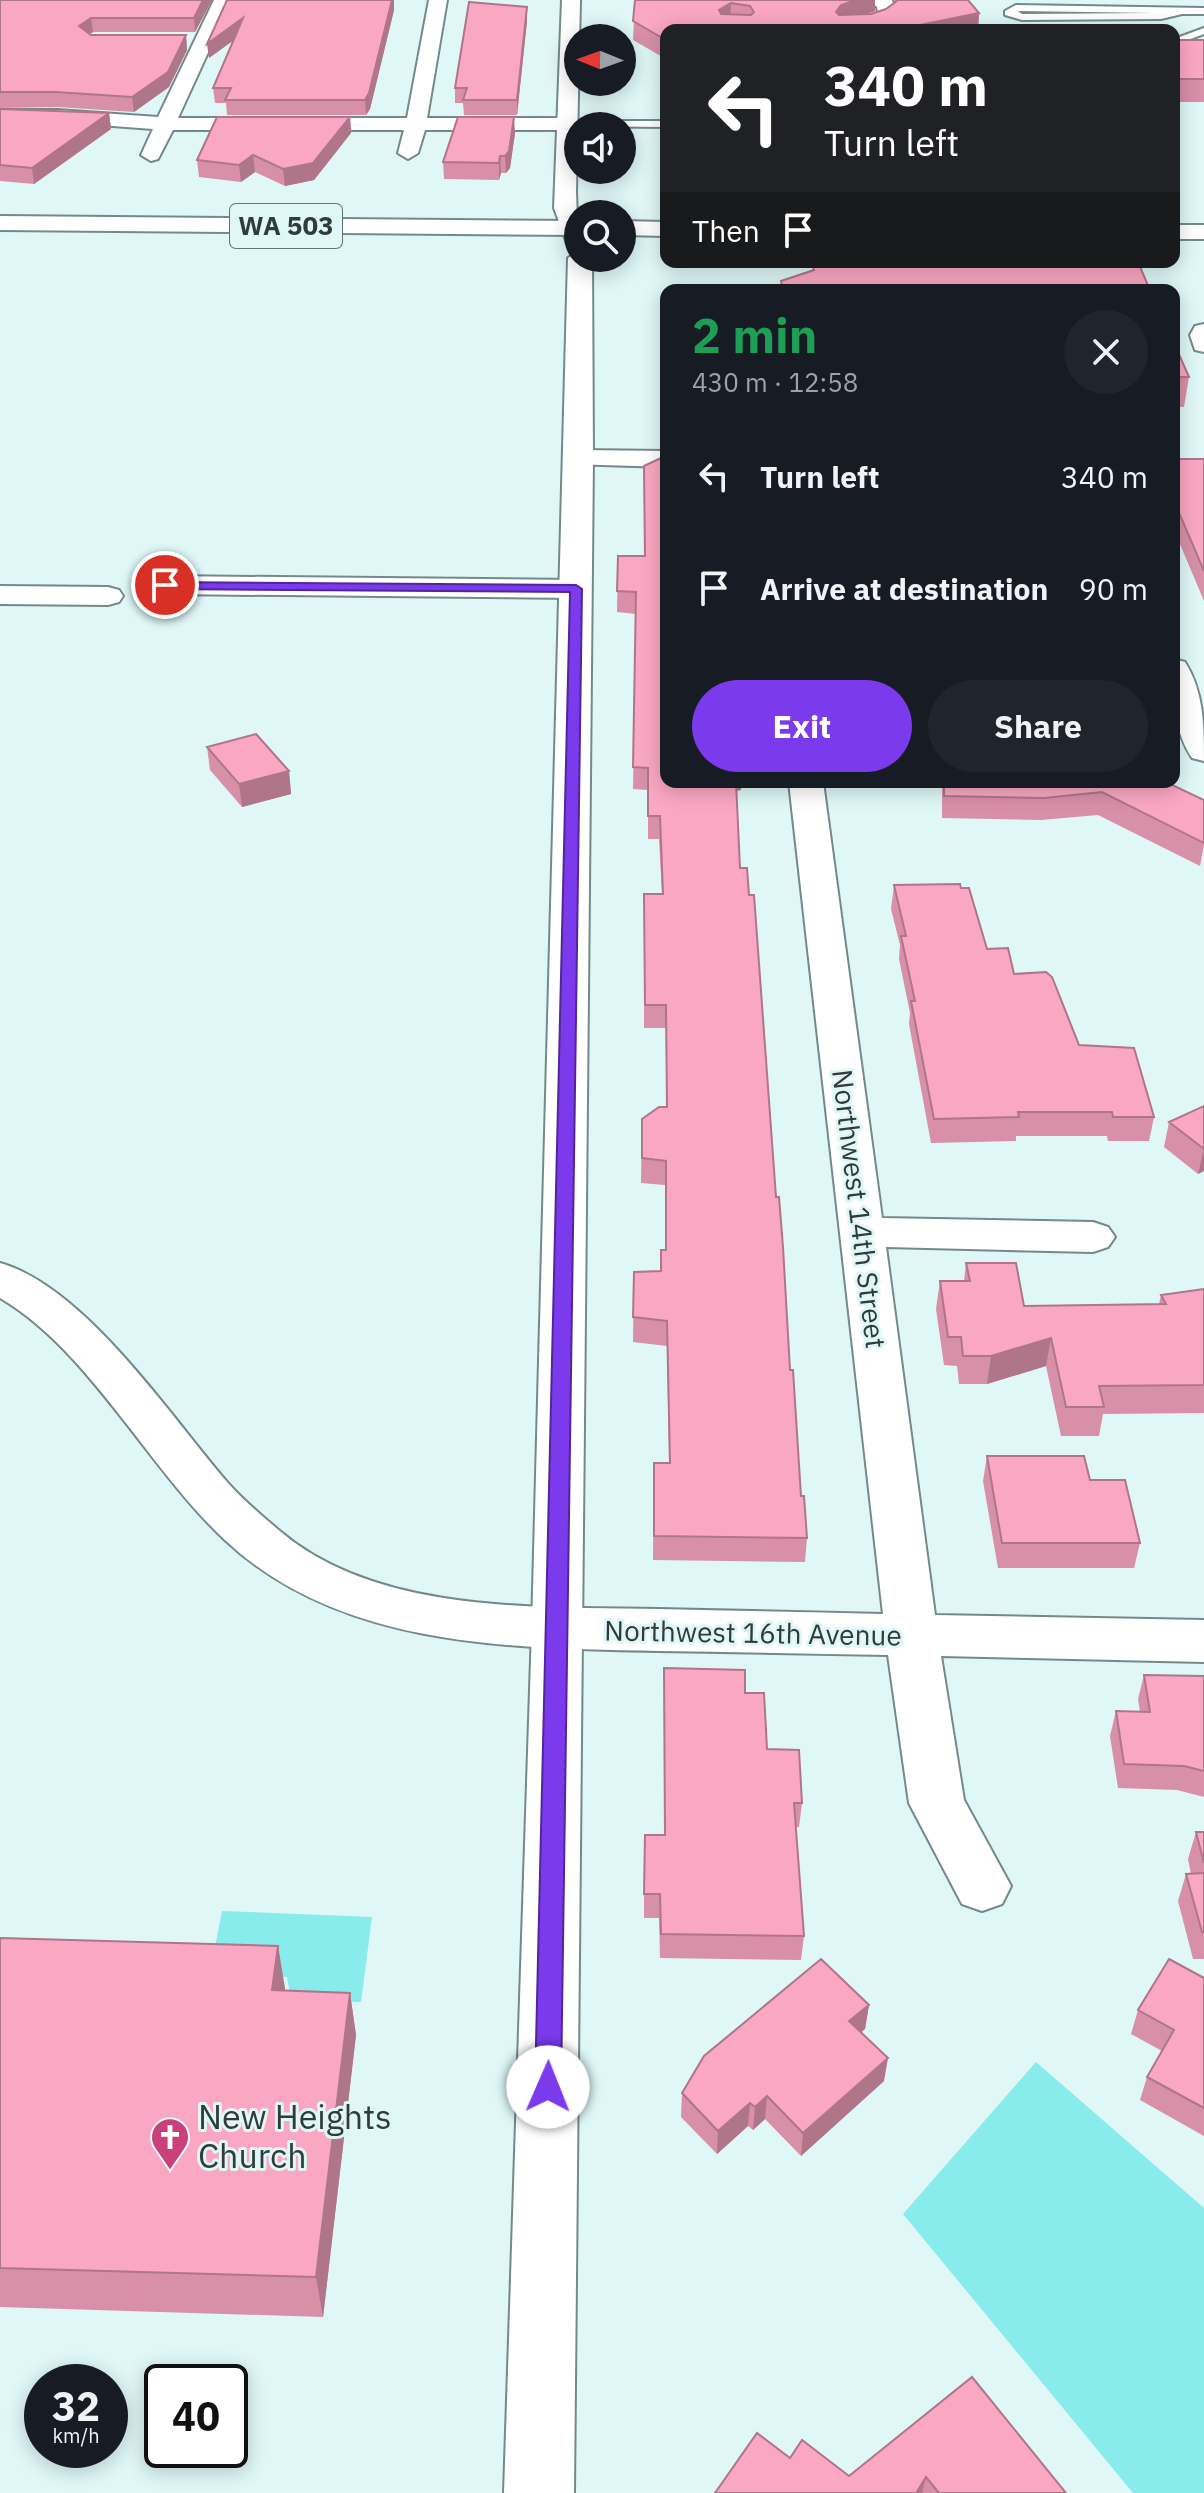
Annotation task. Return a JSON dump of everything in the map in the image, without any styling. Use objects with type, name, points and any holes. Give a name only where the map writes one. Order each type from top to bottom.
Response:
[{"type":"street","points":[[151,155],[195,41],[223,0]]},
{"type":"street","points":[[407,156],[416,125],[438,0]]},
{"type":"street","points":[[566,112],[571,0]]},
{"type":"street","points":[[868,24],[887,15],[886,4],[878,0]]},
{"type":"street","points":[[0,116],[58,116],[165,124],[564,124]]},
{"type":"street","name":"WA 503","points":[[0,223],[564,233]]},
{"type":"street","points":[[636,228],[660,229]]},
{"type":"street","points":[[1180,232],[1204,232]]},
{"type":"street","points":[[539,2493],[558,1628],[580,272]]},
{"type":"street","points":[[1204,331],[1204,345]]},
{"type":"street","points":[[579,458],[660,459]]},
{"type":"street","points":[[165,585],[576,589]]},
{"type":"street","points":[[0,595],[108,596]]},
{"type":"street","points":[[1180,685],[1204,751]]},
{"type":"street","name":"Northwest 14th Street","points":[[807,788],[912,1637],[937,1803],[982,1886]]},
{"type":"street","points":[[862,1232],[1093,1237]]},
{"type":"street","name":"Northwest 16th Avenue","points":[[0,1278],[31,1296],[77,1334],[213,1499],[266,1548],[324,1584],[383,1604],[448,1619],[558,1628],[1204,1641]]},
{"type":"lane","points":[[1180,11],[1161,16],[1022,17],[1008,13],[1016,8],[1204,11]]},
{"type":"lane","points":[[1180,31],[1204,31]]},
{"type":"lane","points":[[1180,40],[1204,31]]},
{"type":"lane","points":[[636,124],[660,124]]},
{"type":"shaded area","points":[[222,1911],[372,1917],[361,2002],[291,1999],[287,1977],[210,1973]]},
{"type":"shaded area","points":[[1036,2062],[1204,2208],[1204,2493],[1133,2493],[903,2214]]},
{"type":"building","points":[[0,0],[203,0],[194,18],[91,18],[79,26],[91,35],[186,35],[168,72],[132,97],[0,92]]},
{"type":"building","points":[[227,0],[392,0],[365,100],[225,100],[231,88],[213,88],[243,18],[207,44]]},
{"type":"building","points":[[635,0],[856,0],[841,5],[836,12],[839,15],[871,14],[886,9],[898,0],[968,0],[979,13],[925,24],[660,24],[660,37],[633,21]],"holes":[[[731,3],[750,6],[754,12],[751,15],[721,14],[719,10]]]},
{"type":"building","points":[[469,2],[527,7],[517,100],[463,100],[467,88],[455,88]]},
{"type":"building","points":[[1180,40],[1204,40],[1204,79],[1180,79]]},
{"type":"building","points":[[0,109],[109,113],[32,168],[0,165]]},
{"type":"building","points":[[217,117],[350,117],[313,163],[283,169],[253,155],[239,165],[197,160]]},
{"type":"building","points":[[458,117],[514,117],[509,151],[505,156],[500,156],[499,163],[443,162]]},
{"type":"building","points":[[1141,268],[1147,284],[782,284],[781,281],[814,270]]},
{"type":"building","points":[[1180,357],[1189,377],[1180,377]]},
{"type":"building","points":[[660,458],[660,788],[736,788],[740,868],[747,868],[749,895],[754,895],[790,1370],[793,1370],[801,1496],[804,1496],[807,1538],[654,1536],[654,1463],[670,1463],[667,1321],[633,1317],[634,1272],[661,1271],[661,1250],[666,1250],[666,1161],[642,1158],[642,1119],[659,1107],[667,1107],[666,1005],[645,1005],[644,894],[663,894],[660,816],[648,816],[648,768],[633,767],[636,592],[617,591],[618,556],[645,556],[644,466]]},
{"type":"building","points":[[1180,459],[1204,459],[1204,571],[1180,515]]},
{"type":"building","points":[[256,734],[289,771],[239,784],[207,747]]},
{"type":"building","points":[[944,788],[1179,788],[1204,800],[1204,843],[1102,792],[1044,798],[944,796]]},
{"type":"building","points":[[960,884],[961,888],[969,888],[987,949],[1008,948],[1014,974],[1046,972],[1052,977],[1079,1045],[1134,1048],[1154,1117],[1113,1117],[1112,1112],[1018,1112],[1019,1117],[934,1119],[901,936],[906,936],[894,885]]},
{"type":"building","points":[[1204,1106],[1204,1149],[1169,1122]]},
{"type":"building","points":[[966,1263],[1016,1263],[1024,1306],[1166,1304],[1161,1295],[1204,1289],[1204,1385],[1099,1386],[1104,1407],[1066,1407],[1051,1338],[991,1356],[963,1356],[961,1337],[948,1337],[940,1281],[970,1281]]},
{"type":"building","points":[[987,1456],[1084,1456],[1090,1480],[1125,1480],[1140,1543],[1002,1543]]},
{"type":"building","points":[[664,1668],[745,1670],[745,1693],[764,1693],[767,1749],[799,1750],[802,1803],[794,1803],[804,1936],[661,1934],[660,1894],[644,1894],[645,1835],[665,1835]]},
{"type":"building","points":[[1144,1675],[1204,1676],[1204,1771],[1184,1766],[1124,1764],[1116,1711],[1150,1712]]},
{"type":"building","points":[[1196,1832],[1204,1832],[1204,1863]]},
{"type":"building","points":[[1204,1873],[1204,1932],[1202,1932],[1186,1874]]},
{"type":"building","name":"New Heights Church","points":[[0,1938],[278,1946],[272,1990],[350,1993],[316,2277],[0,2268]]},
{"type":"building","points":[[821,1959],[869,2005],[849,2021],[888,2058],[803,2133],[767,2096],[755,2107],[750,2103],[718,2131],[682,2093],[704,2056]]},
{"type":"building","points":[[1169,1959],[1204,1978],[1204,2108],[1147,2077],[1174,2030],[1138,2010]]},
{"type":"building","points":[[972,2377],[1066,2493],[939,2493],[926,2477],[916,2493],[715,2493],[757,2433],[790,2458],[802,2440],[849,2476]]},
{"type":"place","name":"New Heights Church","points":[[170,2171]]},
{"type":"route","points":[[165,585],[576,589],[548,2087]]}]
